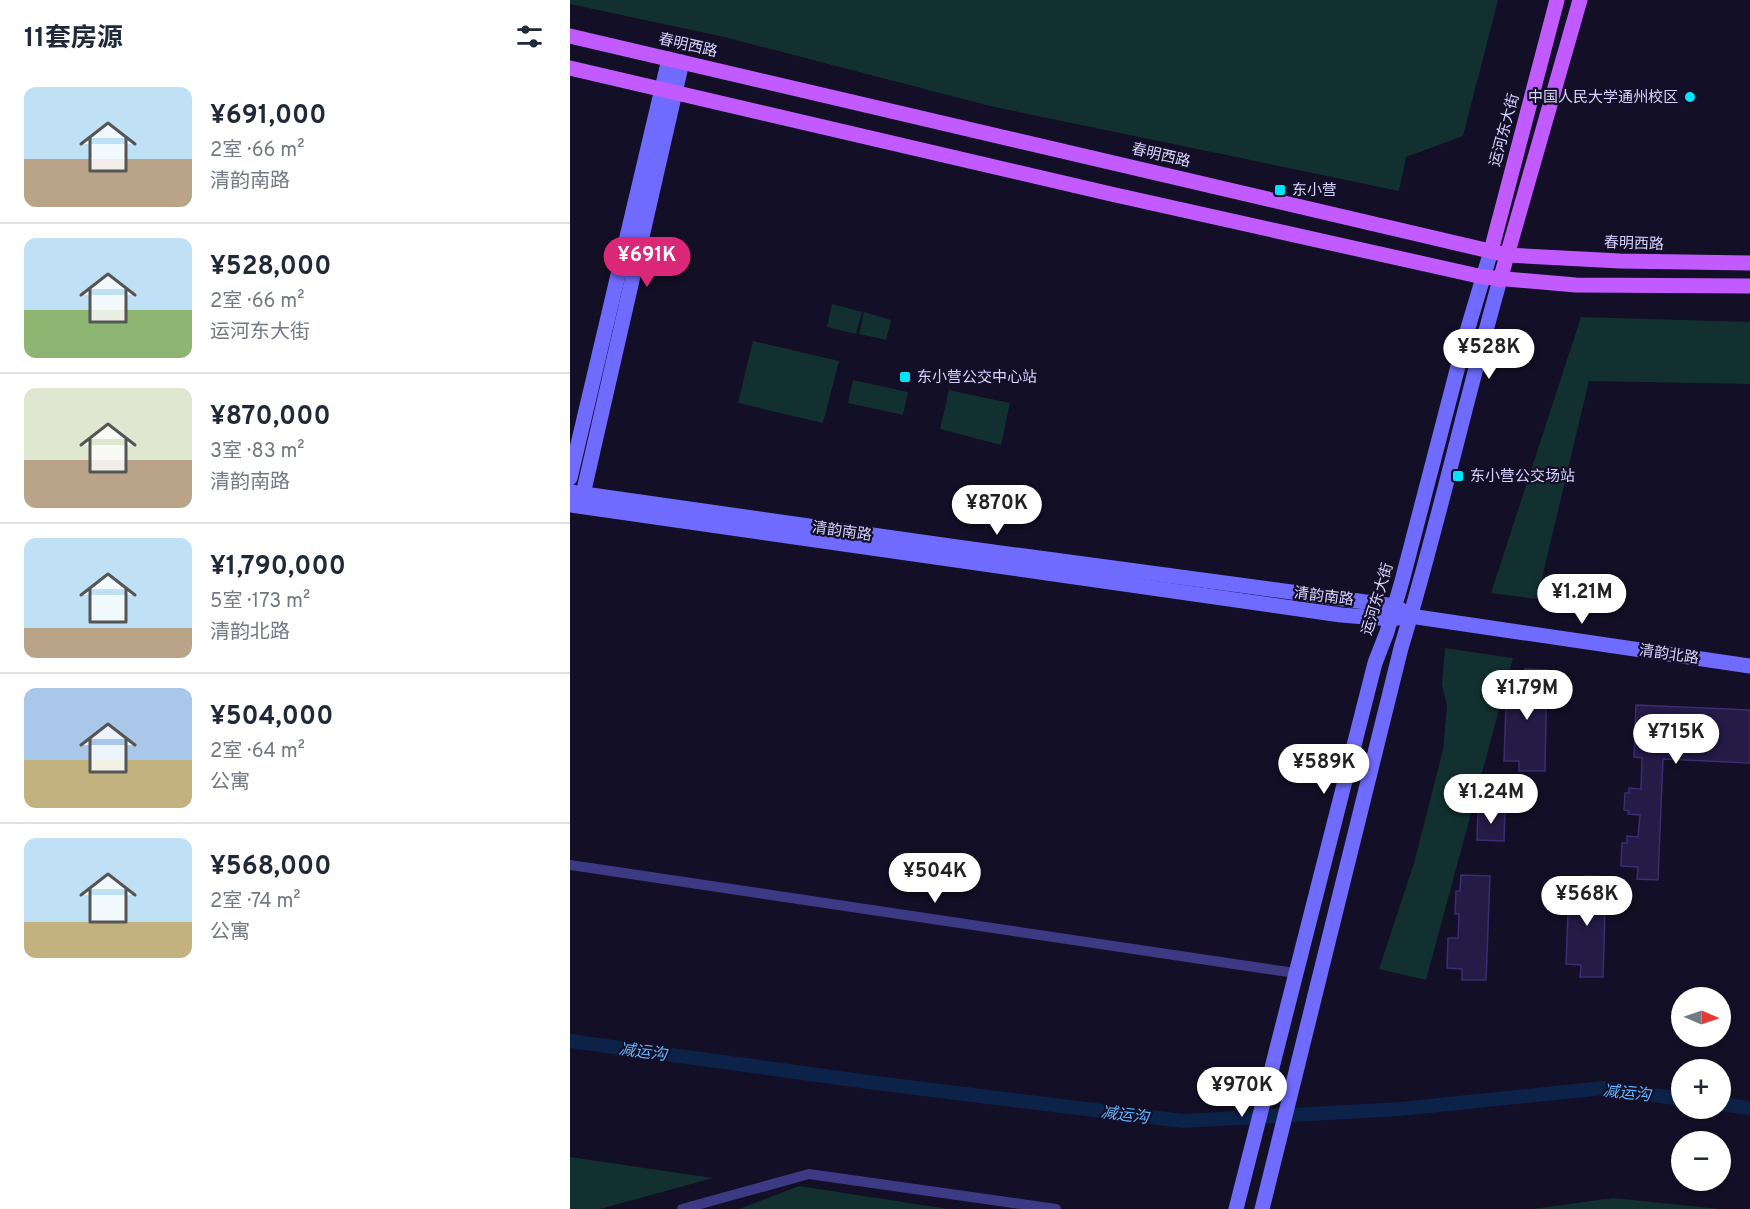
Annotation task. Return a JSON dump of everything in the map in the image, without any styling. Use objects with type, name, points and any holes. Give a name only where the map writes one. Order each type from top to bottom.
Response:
[{"type":"main road","name":"运河东大街","points":[[1236,1209],[1375,663],[1393,613],[1557,0]]},
{"type":"main road","points":[[1262,1209],[1401,648],[1500,280],[1580,0]]},
{"type":"main road","name":"春明西路","points":[[570,36],[1507,255],[1620,261],[1750,263]]},
{"type":"main road","name":"清韵南路","points":[[676,61],[576,499],[1341,615],[1393,613],[1410,616]]},
{"type":"main road","points":[[570,68],[1111,194],[1483,277],[1576,285],[1750,286]]},
{"type":"main road","name":"清韵南路","points":[[570,478],[669,91]]},
{"type":"main road","name":"清韵北路","points":[[1410,616],[1750,666]]},
{"type":"street","points":[[570,865],[1295,973]]},
{"type":"street","points":[[682,1209],[810,1174],[1056,1209]]},
{"type":"green space","points":[[570,0],[1498,0],[1463,136],[1406,157],[1399,191],[990,106],[724,37],[570,4]]},
{"type":"green space","points":[[832,304],[862,312],[856,334],[827,327]]},
{"type":"green space","points":[[864,312],[891,320],[886,340],[859,334]]},
{"type":"green space","points":[[1581,317],[1750,322],[1750,384],[1589,381],[1537,599],[1491,593]]},
{"type":"green space","points":[[753,341],[839,361],[823,423],[738,403]]},
{"type":"green space","points":[[853,380],[908,392],[903,415],[848,403]]},
{"type":"green space","points":[[949,390],[1010,403],[1001,445],[940,429]]},
{"type":"green space","points":[[1445,648],[1513,658],[1426,980],[1379,969],[1414,863],[1443,750],[1447,706],[1442,685]]},
{"type":"green space","points":[[570,1157],[713,1178],[600,1209],[570,1209]]},
{"type":"green space","points":[[799,1186],[948,1209],[739,1209]]},
{"type":"green space","points":[[1613,1198],[1720,1209],[1533,1209]]},
{"type":"building","points":[[1525,669],[1547,670],[1545,771],[1519,771],[1519,761],[1504,761],[1507,680],[1524,680]]},
{"type":"building","points":[[1636,705],[1750,710],[1750,763],[1663,759],[1658,880],[1637,879],[1638,867],[1621,866],[1622,843],[1627,843],[1627,836],[1638,837],[1640,815],[1628,814],[1629,811],[1624,810],[1625,793],[1629,793],[1629,788],[1641,789],[1642,758],[1634,757]]},
{"type":"building","points":[[1478,810],[1505,811],[1504,841],[1477,840]]},
{"type":"building","points":[[1461,875],[1490,876],[1486,980],[1462,980],[1462,969],[1447,968],[1448,938],[1458,938],[1459,914],[1455,914],[1456,891],[1460,891]]},
{"type":"building","points":[[1586,876],[1606,877],[1603,977],[1580,977],[1581,965],[1566,964],[1569,887],[1585,887]]},
{"type":"waterway","name":"减运沟","points":[[570,1041],[876,1083],[1183,1121],[1400,1109],[1603,1088],[1671,1097]]},
{"type":"waterway","name":"减运沟","points":[[1731,1105],[1750,1108]]},
{"type":"place","name":"中国人民大学通州校区","points":[[1690,97]]},
{"type":"place","name":"东小营","points":[[1280,190]]},
{"type":"place","name":"东小营公交中心站","points":[[905,377]]},
{"type":"place","name":"东小营公交场站","points":[[1458,476]]}]
